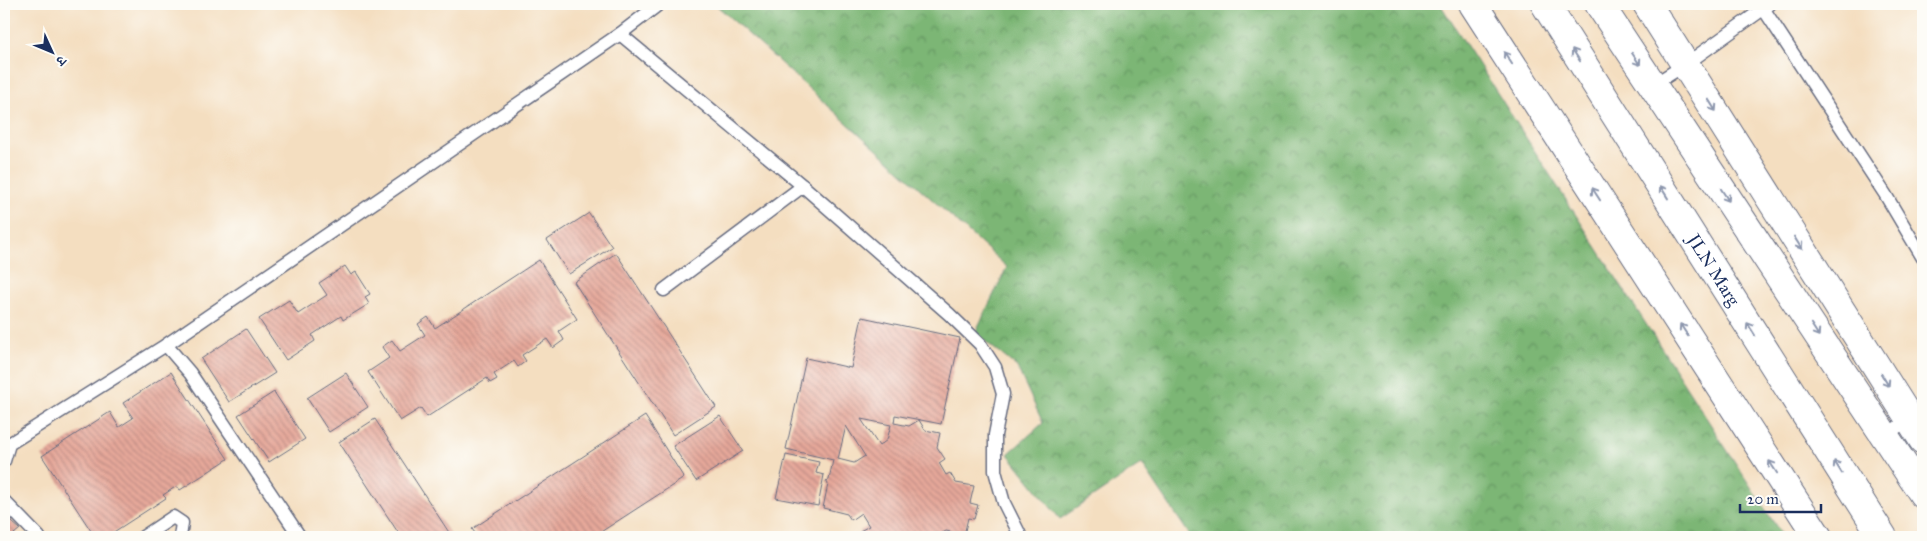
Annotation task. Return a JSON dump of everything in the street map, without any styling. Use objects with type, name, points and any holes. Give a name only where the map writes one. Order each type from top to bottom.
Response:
[{"type":"main road","points":[[1473,4],[1818,537]]},
{"type":"main road","name":"JLN Marg","points":[[1544,4],[1883,537]]},
{"type":"main road","points":[[1599,4],[1923,494]]},
{"type":"main road","points":[[1647,4],[1919,423]]},
{"type":"lane","points":[[4,461],[6,440],[166,345],[620,34],[659,4]]},
{"type":"lane","points":[[1653,84],[1686,64],[1767,6],[1923,258]]},
{"type":"lane","points":[[620,34],[803,186],[949,314],[980,344],[995,367],[1003,394],[995,435],[995,471],[1004,503],[1021,537]]},
{"type":"lane","points":[[664,290],[803,186]]},
{"type":"lane","points":[[166,345],[190,373],[300,537]]},
{"type":"lane","points":[[1885,435],[1919,423]]},
{"type":"lane","points":[[4,500],[39,537]]},
{"type":"lane","points":[[143,537],[173,516],[182,523],[180,537]]},
{"type":"green space","points":[[715,4],[1440,4],[1783,537],[1191,537],[1142,464],[1060,519],[1008,454],[1043,423],[1017,367],[975,333],[1007,267]]},
{"type":"building","points":[[589,213],[612,247],[569,274],[547,240]]},
{"type":"building","points":[[616,253],[716,407],[673,435],[574,282]]},
{"type":"building","points":[[539,260],[577,319],[559,331],[564,340],[553,348],[547,339],[522,355],[526,361],[518,367],[514,361],[494,374],[497,379],[490,383],[487,378],[427,417],[421,408],[400,421],[368,372],[389,358],[382,347],[392,340],[400,351],[425,335],[418,324],[428,317],[435,328]]},
{"type":"building","points":[[345,266],[351,275],[356,272],[370,294],[365,297],[369,304],[343,320],[341,316],[312,335],[315,341],[286,360],[259,319],[289,300],[298,314],[327,295],[319,283]]},
{"type":"building","points":[[862,317],[960,338],[941,424],[895,415],[894,423],[909,426],[919,420],[925,430],[940,433],[937,447],[945,459],[939,463],[946,475],[950,473],[956,483],[974,486],[970,503],[978,505],[974,519],[968,518],[964,535],[946,531],[936,537],[864,537],[860,531],[869,526],[861,513],[851,520],[847,514],[823,508],[828,484],[826,481],[829,480],[833,460],[786,449],[806,358],[851,368]],"holes":[[[861,419],[891,425],[887,440],[879,446]],[[846,426],[865,456],[854,463],[838,459]]]},
{"type":"building","points":[[246,329],[275,373],[229,402],[201,359]]},
{"type":"building","points":[[171,372],[228,459],[180,490],[177,486],[163,495],[166,498],[106,537],[95,537],[42,456],[110,412],[119,427],[133,418],[123,403]]},
{"type":"building","points":[[346,373],[368,407],[329,432],[307,398]]},
{"type":"building","points":[[274,392],[305,439],[269,462],[238,415]]},
{"type":"building","points":[[645,416],[684,478],[593,537],[478,537],[472,529]]},
{"type":"building","points":[[720,416],[743,451],[696,481],[673,446]]},
{"type":"building","points":[[375,419],[452,537],[401,537],[339,442]]},
{"type":"building","points":[[786,455],[819,462],[816,473],[824,475],[818,506],[776,498]]},
{"type":"building","points":[[4,515],[20,529],[14,534],[16,537],[4,537]]}]
